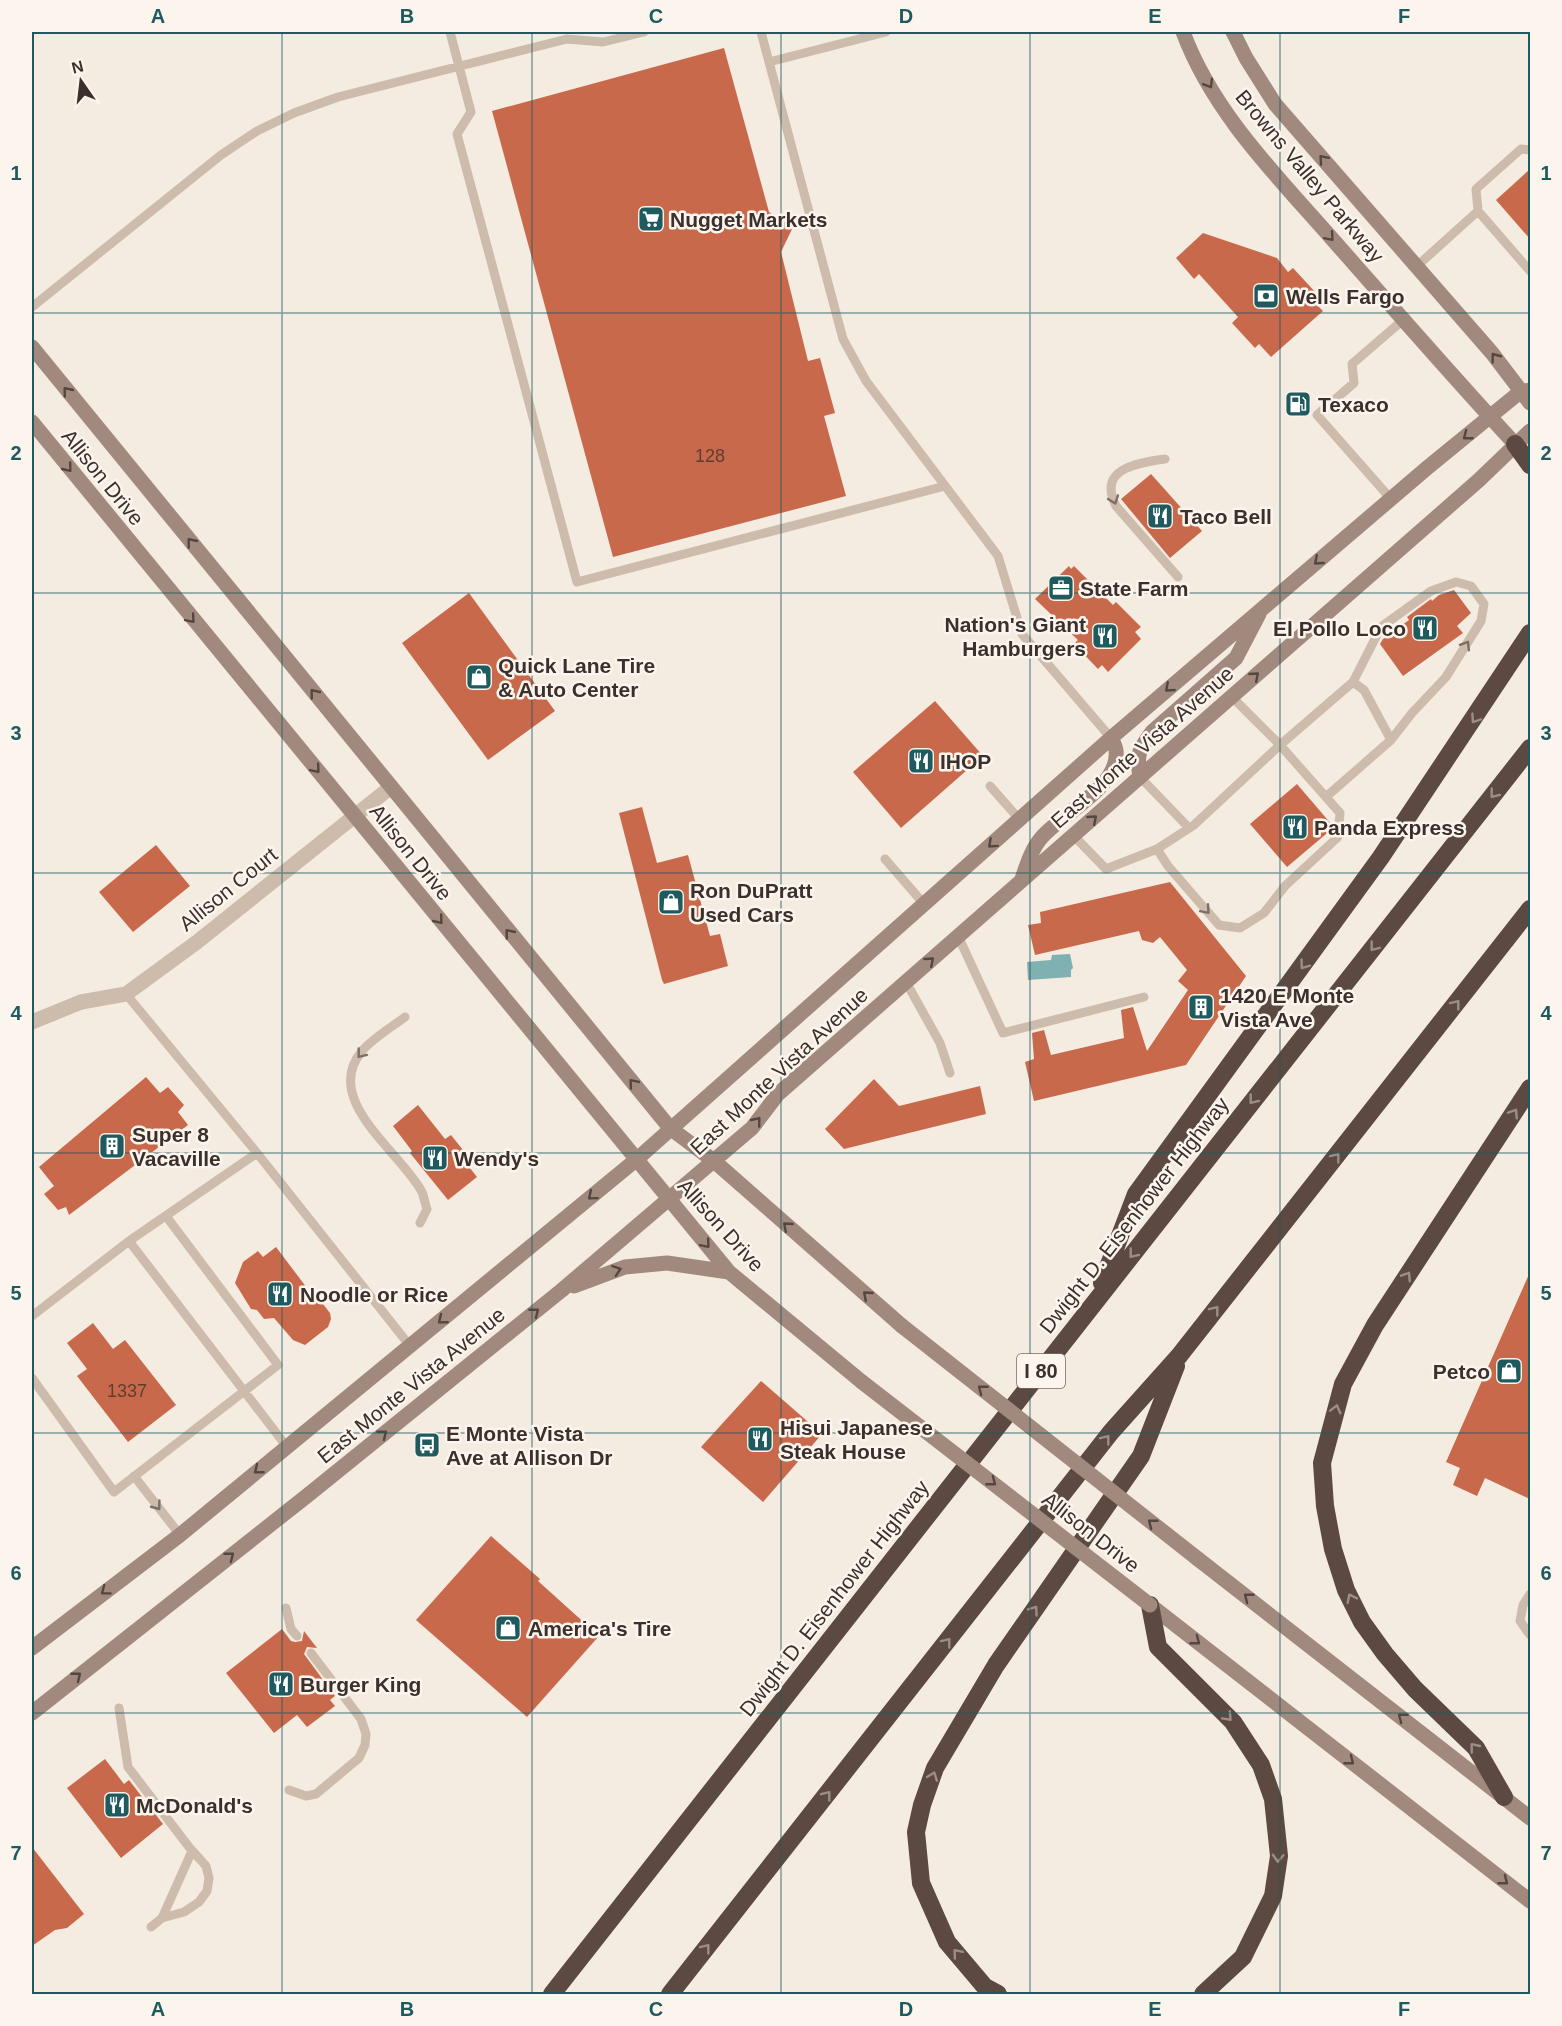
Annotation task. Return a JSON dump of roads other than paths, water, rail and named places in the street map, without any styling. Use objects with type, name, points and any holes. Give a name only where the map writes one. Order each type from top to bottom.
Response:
[{"type":"highway","points":[[1515,444],[1530,465]]},
{"type":"highway","points":[[1095,1302],[1137,1194],[1382,857],[1530,633]]},
{"type":"highway","name":"Dwight D. Eisenhower Highway","points":[[552,1995],[1530,748]]},
{"type":"highway","points":[[670,1995],[1112,1432],[1179,1356],[1530,909]]},
{"type":"highway","points":[[1504,1797],[1476,1748],[1415,1689],[1385,1654],[1362,1622],[1346,1590],[1333,1549],[1325,1506],[1322,1463],[1343,1384],[1369,1335],[1530,1088]]},
{"type":"highway","points":[[998,1995],[986,1986],[947,1942],[921,1883],[916,1832],[922,1805],[935,1768],[996,1665],[1141,1456],[1179,1356]]},
{"type":"highway","points":[[1150,1605],[1158,1647],[1233,1722],[1261,1766],[1273,1799],[1279,1856],[1273,1896],[1243,1957],[1203,1995]]},
{"type":"main road","name":"Browns Valley Parkway","points":[[1184,32],[1189,47],[1207,80],[1245,137],[1403,320],[1515,444]]},
{"type":"main road","name":"Browns Valley Parkway","points":[[1233,32],[1246,58],[1275,104],[1527,395]]},
{"type":"main road","name":"Allison Drive","points":[[32,347],[670,1128],[714,1161],[902,1326],[1530,1818]]},
{"type":"main road","name":"East Monte Vista Avenue","points":[[32,1648],[180,1535],[637,1159],[1111,738],[1391,499],[1491,418],[1527,395]]},
{"type":"main road","name":"Allison Drive","points":[[32,422],[729,1272],[862,1382],[1530,1901]]},
{"type":"main road","name":"East Monte Vista Avenue","points":[[32,1713],[562,1290],[714,1161],[752,1128],[778,1094],[1479,480],[1530,431]]},
{"type":"main road","points":[[1140,777],[1138,753],[1152,732],[1236,658],[1262,609]]},
{"type":"main road","points":[[1021,882],[1032,853],[1042,837],[1103,784],[1112,772],[1116,750],[1111,738]]},
{"type":"main road","points":[[562,1290],[625,1266],[667,1263],[729,1272]]},
{"type":"street","name":"Allison Court","points":[[32,1022],[81,1002],[126,994],[197,942],[391,787]]},
{"type":"lane","points":[[450,32],[471,112],[457,134],[577,582],[945,486]]},
{"type":"lane","points":[[32,307],[221,155],[257,131],[294,112],[338,97],[567,39],[603,42],[644,32]]},
{"type":"lane","points":[[761,32],[843,339],[866,381],[998,556],[1022,634],[1111,738]]},
{"type":"lane","points":[[769,62],[886,32]]},
{"type":"lane","points":[[1530,150],[1521,149],[1476,189],[1478,211],[1527,260],[1530,271]]},
{"type":"lane","points":[[1417,266],[1478,211]]},
{"type":"lane","points":[[1391,499],[1317,415],[1354,383],[1352,364],[1403,320]]},
{"type":"lane","points":[[1165,459],[1134,463],[1124,468],[1111,484],[1111,497],[1116,507],[1178,577]]},
{"type":"lane","points":[[1074,836],[1106,869],[1157,849],[1194,825],[1280,745],[1353,682],[1381,627],[1431,591],[1455,582],[1471,586],[1484,604],[1481,621],[1446,676],[1391,740],[1327,796]]},
{"type":"lane","points":[[1353,682],[1364,690],[1391,740]]},
{"type":"lane","points":[[1157,849],[1167,866],[1219,925],[1240,928],[1264,913],[1285,886],[1338,837],[1340,813],[1280,745],[1231,696]]},
{"type":"lane","points":[[1140,777],[1189,828]]},
{"type":"lane","points":[[990,786],[1020,820]]},
{"type":"lane","points":[[885,859],[924,904]]},
{"type":"lane","points":[[958,936],[1003,1033],[1144,997]]},
{"type":"lane","points":[[906,982],[940,1043],[950,1073]]},
{"type":"lane","points":[[126,994],[257,1153],[410,1346]]},
{"type":"lane","points":[[405,1017],[362,1050],[355,1062],[350,1080],[352,1098],[360,1113],[422,1192],[427,1209],[420,1222]]},
{"type":"lane","points":[[32,1316],[129,1241],[257,1153]]},
{"type":"lane","points":[[32,1378],[114,1492],[278,1365],[166,1216]]},
{"type":"lane","points":[[129,1241],[288,1447]]},
{"type":"lane","points":[[134,1476],[180,1535]]},
{"type":"lane","points":[[1530,1594],[1523,1605],[1520,1622],[1530,1635]]},
{"type":"lane","points":[[285,1608],[291,1629],[297,1636]]},
{"type":"lane","points":[[289,1790],[306,1796],[316,1794],[359,1758],[365,1745],[366,1734],[361,1719],[311,1653]]},
{"type":"lane","points":[[119,1708],[128,1767],[206,1866],[209,1878],[207,1891],[199,1902],[184,1912],[162,1918],[151,1927]]},
{"type":"lane","points":[[162,1918],[192,1851]]},
{"type":"water","points":[[1070,954],[1073,968],[1071,977],[1028,980],[1027,962],[1051,960],[1052,955]]},
{"type":"place","name":"Nugget Markets","points":[[651,219]]},
{"type":"place","name":"Wells Fargo","points":[[1266,296]]},
{"type":"place","name":"Texaco","points":[[1298,404]]},
{"type":"place","name":"Taco Bell","points":[[1160,516]]},
{"type":"place","name":"State Farm","points":[[1061,588]]},
{"type":"place","name":"El Pollo Loco","points":[[1425,628]]},
{"type":"place","name":"Nation's Giant Hamburgers","points":[[1105,636]]},
{"type":"place","name":"Quick Lane Tire & Auto Center","points":[[479,677]]},
{"type":"place","name":"IHOP","points":[[921,761]]},
{"type":"place","name":"Panda Express","points":[[1295,827]]},
{"type":"place","name":"Ron DuPratt Used Cars","points":[[671,902]]},
{"type":"place","name":"1420 E Monte Vista Ave","points":[[1201,1007]]},
{"type":"place","name":"Super 8 Vacaville","points":[[112,1146]]},
{"type":"place","name":"Wendy's","points":[[435,1158]]},
{"type":"place","name":"Noodle or Rice","points":[[280,1294]]},
{"type":"place","name":"Petco","points":[[1509,1371]]},
{"type":"place","name":"Hisui Japanese Steak House","points":[[760,1439]]},
{"type":"place","name":"E Monte Vista Ave at Allison Dr","points":[[427,1445]]},
{"type":"place","name":"America's Tire","points":[[508,1628]]},
{"type":"place","name":"Burger King","points":[[281,1684]]},
{"type":"place","name":"McDonald's","points":[[117,1805]]}]
